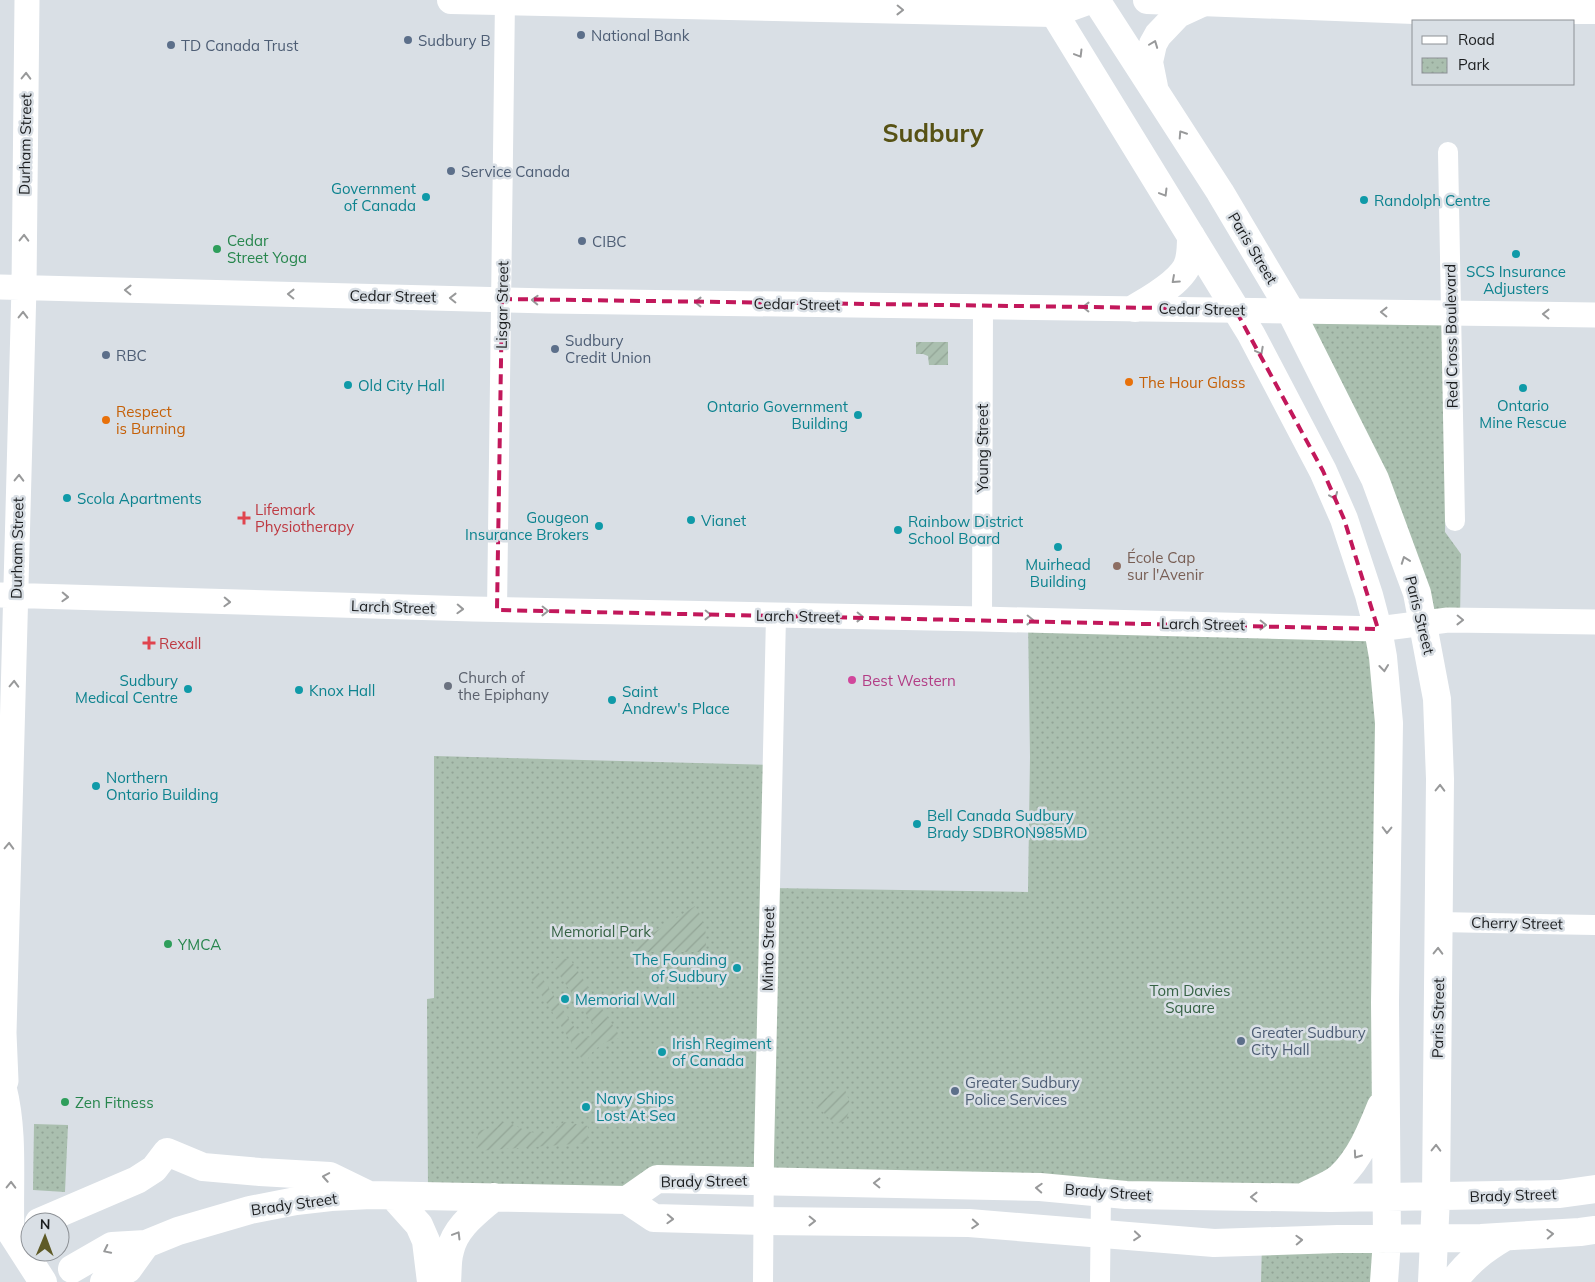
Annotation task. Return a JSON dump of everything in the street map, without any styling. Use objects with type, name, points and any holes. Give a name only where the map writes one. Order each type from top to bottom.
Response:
[{"type":"main road","points":[[451,0],[1051,6],[1090,0]]},
{"type":"main road","name":"Paris Street","points":[[1096,0],[1220,192],[1290,310],[1374,479],[1417,593],[1438,699],[1440,779],[1436,1197],[1432,1282]]},
{"type":"main road","points":[[1147,0],[1592,6]]},
{"type":"main road","points":[[1154,91],[1149,62],[1153,44],[1178,14],[1204,2]]},
{"type":"main road","points":[[1051,6],[1251,334],[1323,471],[1344,519],[1378,629],[1383,657],[1389,723],[1385,1002],[1387,1239],[1384,1282]]},
{"type":"main road","points":[[1135,308],[1160,293],[1181,274],[1189,262],[1191,236]]},
{"type":"main road","points":[[1302,1198],[1339,1178],[1359,1154],[1373,1128],[1385,1095]]},
{"type":"main road","points":[[62,1212],[137,1180],[154,1168],[167,1152],[203,1167],[330,1176],[382,1196],[419,1225],[426,1241],[431,1282]]},
{"type":"main road","name":"Brady Street","points":[[72,1269],[112,1246],[146,1244],[178,1231],[250,1210],[296,1201],[331,1197],[382,1196],[627,1200],[657,1179],[1040,1187],[1126,1195],[1302,1198],[1560,1194],[1595,1189]]},
{"type":"main road","points":[[447,1282],[450,1251],[456,1234],[470,1217],[494,1197]]},
{"type":"main road","points":[[627,1200],[654,1218],[969,1223],[1214,1243],[1505,1237],[1595,1230]]},
{"type":"main road","points":[[0,1209],[20,1229]]},
{"type":"main road","points":[[1452,1282],[1466,1265],[1481,1252],[1505,1237]]},
{"type":"main road","points":[[104,1282],[128,1269],[146,1244]]},
{"type":"main road","points":[[35,1262],[43,1282]]},
{"type":"street","name":"Durham Street","points":[[20,1221],[9,1107],[2,1091],[6,1081],[4,1033],[12,287],[27,0]]},
{"type":"street","name":"Lisgar Street","points":[[497,610],[505,1]]},
{"type":"street","name":"Red Cross Boulevard","points":[[1448,152],[1455,521]]},
{"type":"street","name":"Cedar Street","points":[[12,287],[502,299],[1595,314]]},
{"type":"street","name":"Young Street","points":[[982,306],[982,619]]},
{"type":"street","name":"Larch Street","points":[[8,596],[497,610],[1378,629],[1448,620],[1595,622]]},
{"type":"street","name":"Minto Street","points":[[763,1282],[776,616]]},
{"type":"street","name":"Cherry Street","points":[[1438,922],[1595,925]]},
{"type":"street","points":[[1100,1282],[1101,1193]]},
{"type":"highlighted area","points":[[502,299],[1235,309],[1323,471],[1344,519],[1378,629],[497,610]]},
{"type":"green space","points":[[1292,312],[1449,314],[1445,532],[1461,554],[1460,621],[1425,625]]},
{"type":"green space","points":[[916,342],[948,342],[948,365],[929,365],[928,356],[916,354]]},
{"type":"green space","name":"Tom Davies Square","points":[[1028,619],[1376,627],[1387,723],[1371,1126],[1302,1196],[657,1177],[626,1198],[428,1194],[427,999],[434,998],[434,756],[771,765],[769,888],[1028,892],[1030,757]]},
{"type":"green space","points":[[695,906],[705,928],[705,952],[624,952]]},
{"type":"green space","points":[[557,958],[570,959],[621,1038],[599,1046],[585,1064],[529,975],[539,973],[578,1033],[591,1037],[593,1024],[552,964]]},
{"type":"green space","points":[[844,1087],[851,1106],[845,1122],[834,1123],[812,1101]]},
{"type":"green space","points":[[508,1122],[536,1133],[550,1131],[564,1122],[588,1126],[588,1143],[477,1151],[478,1130],[488,1129],[497,1123]]},
{"type":"green space","points":[[34,1124],[68,1125],[65,1192],[33,1190]]},
{"type":"green space","points":[[1386,1241],[1382,1282],[1261,1282],[1262,1243]]},
{"type":"place","name":"National Bank","points":[[581,35]]},
{"type":"place","name":"Sudbury B","points":[[408,40]]},
{"type":"place","name":"TD Canada Trust","points":[[171,45]]},
{"type":"place","name":"Service Canada","points":[[451,171]]},
{"type":"place","name":"Government of Canada","points":[[426,197]]},
{"type":"place","name":"Randolph Centre","points":[[1364,200]]},
{"type":"place","name":"CIBC","points":[[582,241]]},
{"type":"place","name":"Cedar Street Yoga","points":[[217,249]]},
{"type":"place","name":"SCS Insurance Adjusters","points":[[1516,254]]},
{"type":"place","name":"Sudbury Credit Union","points":[[555,349]]},
{"type":"place","name":"RBC","points":[[106,355]]},
{"type":"place","name":"The Hour Glass","points":[[1129,382]]},
{"type":"place","name":"Old City Hall","points":[[348,385]]},
{"type":"place","name":"Ontario Mine Rescue","points":[[1523,388]]},
{"type":"place","name":"Ontario Government Building","points":[[858,415]]},
{"type":"place","name":"Respect is Burning","points":[[106,420]]},
{"type":"place","name":"Scola Apartments","points":[[67,498]]},
{"type":"place","name":"Lifemark Physiotherapy","points":[[244,518]]},
{"type":"place","name":"Vianet","points":[[691,520]]},
{"type":"place","name":"Gougeon Insurance Brokers","points":[[599,526]]},
{"type":"place","name":"Rainbow District School Board","points":[[898,530]]},
{"type":"place","name":"Muirhead Building","points":[[1058,547]]},
{"type":"place","name":"École Cap sur l'Avenir","points":[[1117,566]]},
{"type":"place","name":"Rexall","points":[[149,643]]},
{"type":"place","name":"Best Western","points":[[852,680]]},
{"type":"place","name":"Church of the Epiphany","points":[[448,686]]},
{"type":"place","name":"Sudbury Medical Centre","points":[[188,689]]},
{"type":"place","name":"Knox Hall","points":[[299,690]]},
{"type":"place","name":"Saint Andrew's Place","points":[[612,700]]},
{"type":"place","name":"Northern Ontario Building","points":[[96,786]]},
{"type":"place","name":"Bell Canada Sudbury Brady SDBRON985MD","points":[[917,824]]},
{"type":"place","name":"YMCA","points":[[168,944]]},
{"type":"place","name":"The Founding of Sudbury","points":[[737,968]]},
{"type":"place","name":"Memorial Wall","points":[[565,999]]},
{"type":"place","name":"Greater Sudbury City Hall","points":[[1241,1041]]},
{"type":"place","name":"Irish Regiment of Canada","points":[[662,1052]]},
{"type":"place","name":"Greater Sudbury Police Services","points":[[955,1091]]},
{"type":"place","name":"Zen Fitness","points":[[65,1102]]},
{"type":"place","name":"Navy Ships Lost At Sea","points":[[586,1107]]},
{"type":"district","name":"Sudbury","points":[[933,132]]},
{"type":"park label","name":"Memorial Park","points":[[601,931]]}]
